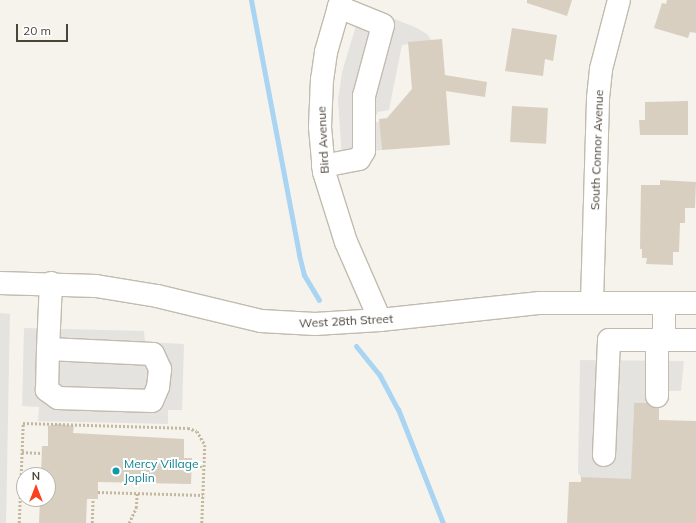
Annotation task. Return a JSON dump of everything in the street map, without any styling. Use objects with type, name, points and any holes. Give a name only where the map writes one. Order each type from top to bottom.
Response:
[{"type":"street","name":"South Connor Avenue","points":[[592,302],[598,98],[605,48],[619,0]]},
{"type":"street","name":"Bird Avenue","points":[[340,4],[322,79],[320,127],[323,166],[333,206],[346,242],[380,320]]},
{"type":"street","points":[[323,166],[359,159],[364,151],[364,96],[383,25],[340,4]]},
{"type":"street","name":"West 28th Street","points":[[0,283],[51,283],[96,286],[158,296],[261,321],[315,324],[380,320],[540,303],[696,303]]},
{"type":"street","points":[[48,349],[153,354],[160,369],[158,387],[152,401],[58,398],[47,390],[48,349],[51,283]]},
{"type":"street","points":[[657,396],[660,339],[664,303]]},
{"type":"street","points":[[604,455],[608,340],[696,340]]},
{"type":"path","points":[[19,523],[23,423],[188,428],[197,431],[202,437],[204,467],[202,523]]},
{"type":"path","points":[[22,452],[42,453]]},
{"type":"path","points":[[192,467],[204,467]]},
{"type":"path","points":[[98,492],[203,495]]},
{"type":"path","points":[[129,523],[136,508],[137,493]]},
{"type":"path","points":[[92,523],[93,499]]},
{"type":"shaded area","points":[[362,6],[417,28],[427,34],[431,40],[402,45],[389,110],[378,112],[373,122],[380,122],[382,150],[373,151],[353,170],[343,173],[338,100],[342,72]]},
{"type":"shaded area","points":[[0,313],[10,314],[6,523],[0,523]]},
{"type":"shaded area","points":[[24,328],[144,331],[145,342],[184,344],[182,410],[168,410],[168,424],[38,421],[39,407],[22,406]]},
{"type":"shaded area","points":[[580,360],[684,361],[681,391],[667,391],[667,403],[634,403],[631,485],[581,477],[578,473]]},
{"type":"building","points":[[527,0],[572,0],[567,16],[527,3]]},
{"type":"building","points":[[667,0],[696,0],[696,33],[690,32],[688,38],[654,28],[662,3],[666,4]]},
{"type":"building","points":[[512,28],[557,35],[553,61],[545,59],[543,76],[505,71]]},
{"type":"building","points":[[442,39],[445,75],[487,82],[485,97],[446,91],[450,145],[382,150],[379,119],[387,118],[412,89],[408,42]]},
{"type":"building","points":[[688,101],[688,135],[640,135],[639,120],[645,120],[645,102]]},
{"type":"building","points":[[512,106],[548,108],[546,144],[510,142]]},
{"type":"building","points":[[660,180],[696,182],[695,208],[685,208],[685,223],[680,223],[679,252],[673,252],[673,265],[646,264],[647,258],[642,258],[642,249],[640,249],[641,185],[660,185]]},
{"type":"building","points":[[634,403],[647,403],[659,408],[659,420],[696,421],[696,523],[567,523],[569,482],[581,482],[581,477],[631,479]]},
{"type":"building","name":"Mercy Village Joplin","points":[[57,424],[74,426],[73,433],[184,439],[184,458],[192,458],[191,484],[98,482],[98,499],[87,499],[86,523],[39,523],[40,507],[56,507],[56,467],[41,467],[42,446],[48,446],[48,426]]},
{"type":"waterway","points":[[251,0],[299,255],[304,275],[319,300]]},
{"type":"waterway","points":[[356,346],[379,374],[398,409],[443,523]]},
{"type":"place","name":"Mercy Village Joplin","points":[[116,471]]}]
